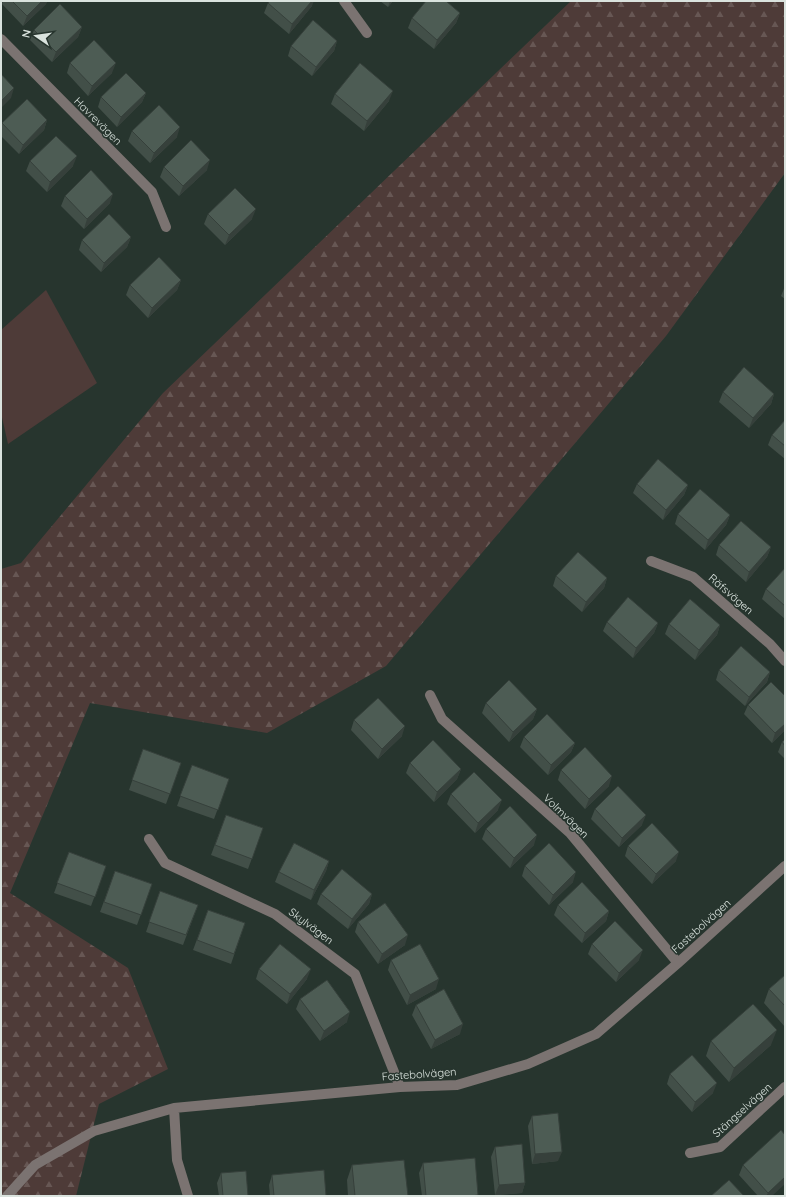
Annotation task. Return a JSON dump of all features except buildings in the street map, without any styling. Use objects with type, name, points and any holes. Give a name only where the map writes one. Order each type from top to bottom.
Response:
[{"type":"street","points":[[344,1],[367,33]]},
{"type":"street","name":"Havrevägen","points":[[1,39],[152,192],[166,227]]},
{"type":"street","name":"Räfsvägen","points":[[651,561],[693,577],[770,644],[785,661]]},
{"type":"street","name":"Volmvägen","points":[[430,695],[442,719],[570,833],[678,963]]},
{"type":"street","name":"Skylvägen","points":[[149,839],[165,863],[275,914],[356,974],[400,1087]]},
{"type":"street","name":"Fastebolvägen","points":[[8,1196],[36,1165],[94,1131],[174,1108],[400,1087],[457,1085],[528,1064],[596,1034],[678,963],[785,866]]},
{"type":"street","name":"Stängselvägen","points":[[690,1153],[720,1147],[785,1087]]},
{"type":"street","points":[[174,1108],[177,1160],[188,1196]]},
{"type":"green space","points":[[571,1],[785,1],[785,173],[666,336],[386,666],[267,733],[90,703],[10,893],[128,968],[168,1069],[99,1104],[76,1196],[1,1196],[1,569],[21,563],[163,393]]},
{"type":"green space","points":[[46,290],[97,383],[8,444],[1,413],[1,330]]}]
